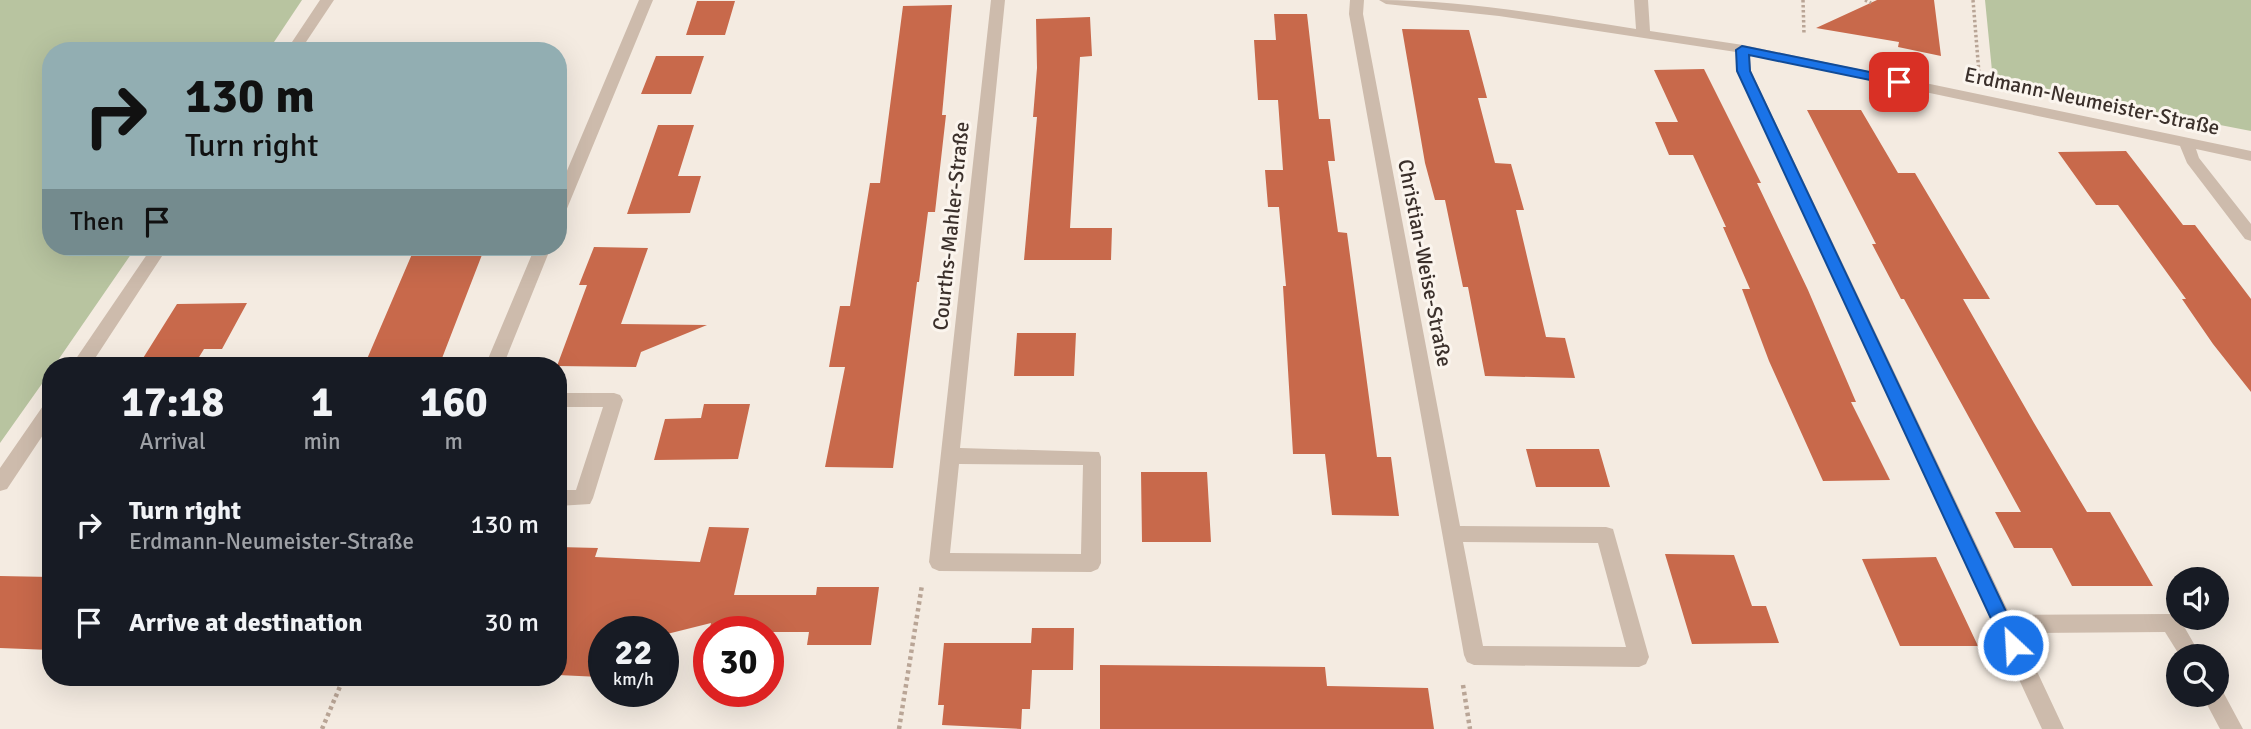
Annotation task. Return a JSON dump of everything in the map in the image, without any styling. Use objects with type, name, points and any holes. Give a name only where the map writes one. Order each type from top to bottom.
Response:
[{"type":"street","points":[[299,42],[327,0]]},
{"type":"street","points":[[567,189],[646,0]]},
{"type":"street","name":"Courths-Mahler-Straße","points":[[939,562],[998,0]]},
{"type":"street","name":"Christian-Weise-Straße","points":[[1357,0],[1356,14],[1474,655]]},
{"type":"street","name":"Erdmann-Neumeister-Straße","points":[[1386,0],[1499,12],[1742,50],[2251,156]]},
{"type":"street","points":[[1641,0],[1643,33]]},
{"type":"street","points":[[1742,50],[1744,71],[2053,729]]},
{"type":"street","points":[[2186,142],[2192,159],[2251,235]]},
{"type":"street","points":[[86,357],[154,256]]},
{"type":"street","points":[[498,357],[539,256]]},
{"type":"street","points":[[567,400],[614,400],[583,498],[567,498]]},
{"type":"street","points":[[0,484],[42,421]]},
{"type":"street","points":[[939,562],[1091,563],[1092,457],[950,456]]},
{"type":"street","points":[[1452,534],[1606,535],[1639,657],[1474,655]]},
{"type":"street","points":[[2003,624],[2171,623],[2183,644]]},
{"type":"street","points":[[2220,707],[2232,729]]},
{"type":"path","points":[[1803,0],[1804,46]]},
{"type":"path","points":[[1865,0],[1871,3]]},
{"type":"path","points":[[1973,0],[1979,81]]},
{"type":"path","points":[[899,729],[920,588],[939,562]]},
{"type":"path","points":[[1470,729],[1462,680],[1474,655]]},
{"type":"path","points":[[322,729],[340,686]]},
{"type":"green space","points":[[0,0],[302,0],[274,42],[42,42],[42,256],[130,256],[60,357],[42,357],[42,384],[0,443]]},
{"type":"green space","points":[[1985,0],[2251,0],[2251,131],[1993,81]]},
{"type":"building","points":[[1877,0],[1934,0],[1941,56],[1898,47],[1899,42],[1816,28]]},
{"type":"building","points":[[697,1],[735,1],[725,35],[686,35]]},
{"type":"building","points":[[952,5],[942,115],[946,115],[935,212],[928,212],[893,468],[825,467],[845,367],[829,367],[840,306],[850,306],[870,183],[880,183],[903,6]]},
{"type":"building","points":[[1274,14],[1307,14],[1319,119],[1330,119],[1335,161],[1328,161],[1338,232],[1347,233],[1377,457],[1391,457],[1399,516],[1332,515],[1325,454],[1293,454],[1283,286],[1286,286],[1279,207],[1268,207],[1265,170],[1283,170],[1278,100],[1258,100],[1254,40],[1276,40]]},
{"type":"building","points":[[1090,17],[1092,56],[1080,57],[1070,228],[1112,228],[1111,260],[1024,260],[1037,117],[1033,117],[1037,68],[1036,19]]},
{"type":"building","points":[[1402,29],[1469,30],[1487,98],[1478,98],[1495,163],[1511,164],[1524,210],[1516,210],[1546,337],[1565,338],[1575,378],[1485,376],[1468,287],[1463,287],[1445,200],[1435,200],[1425,163]]},
{"type":"building","points":[[656,56],[704,56],[691,94],[641,94]]},
{"type":"building","points":[[1704,69],[1761,183],[1757,183],[1808,290],[1856,402],[1851,402],[1890,480],[1823,481],[1769,361],[1742,289],[1750,289],[1723,227],[1726,227],[1693,155],[1669,155],[1655,122],[1678,122],[1654,70]]},
{"type":"building","points":[[1807,110],[1861,110],[1898,173],[1915,173],[1990,299],[1963,299],[2034,423],[2087,512],[2110,512],[2153,586],[2072,586],[2052,548],[2014,548],[1995,512],[2021,512],[1904,299],[1901,299],[1872,244],[1876,244]]},
{"type":"building","points":[[658,125],[694,125],[678,176],[701,176],[690,213],[627,214]]},
{"type":"building","points":[[2126,151],[2183,225],[2195,225],[2251,299],[2251,392],[2213,344],[2182,299],[2186,299],[2118,205],[2096,205],[2058,152]]},
{"type":"building","points":[[594,247],[648,248],[621,324],[707,325],[641,352],[636,367],[567,366],[567,357],[560,357],[587,285],[579,285]]},
{"type":"building","points":[[411,256],[482,256],[442,357],[368,357]]},
{"type":"building","points":[[247,303],[222,349],[204,349],[199,357],[144,357],[177,304]]},
{"type":"building","points":[[1017,333],[1076,333],[1074,376],[1014,376]]},
{"type":"building","points":[[704,404],[750,404],[738,459],[654,460],[665,419],[701,418]]},
{"type":"building","points":[[1526,449],[1599,449],[1610,487],[1536,487]]},
{"type":"building","points":[[1141,472],[1207,472],[1211,542],[1142,542]]},
{"type":"building","points":[[709,527],[749,528],[734,595],[816,595],[817,587],[879,587],[871,645],[807,645],[809,632],[784,632],[784,616],[693,616],[693,628],[679,631],[679,616],[588,616],[588,676],[567,675],[567,547],[598,548],[595,557],[700,562]]},
{"type":"building","points":[[1665,554],[1734,555],[1752,606],[1766,606],[1779,643],[1692,644]]},
{"type":"building","points":[[1936,557],[1978,646],[1900,646],[1862,559]]},
{"type":"building","points":[[0,576],[42,577],[42,650],[0,648]]},
{"type":"building","points":[[1032,628],[1074,628],[1073,670],[1032,670],[1030,709],[1022,709],[1021,729],[942,725],[944,705],[938,705],[944,643],[1031,643]]},
{"type":"building","points":[[1100,665],[1325,667],[1327,686],[1428,688],[1434,729],[1100,729]]},
{"type":"route","points":[[1899,82],[1742,50],[1744,71],[2013,645]]}]
